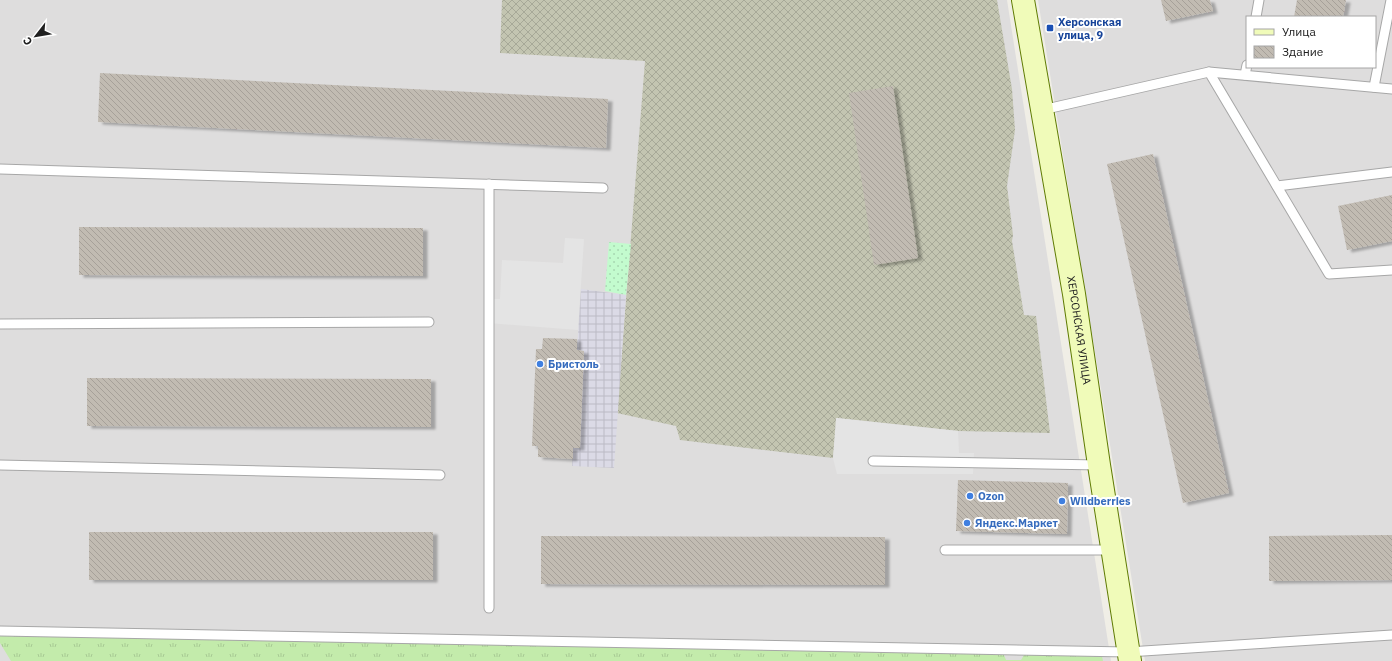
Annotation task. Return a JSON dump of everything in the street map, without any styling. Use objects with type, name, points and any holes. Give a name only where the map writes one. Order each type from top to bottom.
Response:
[{"type":"street","name":"ХЕРСОНСКАЯ УЛИЦА","points":[[1023,0],[1074,294],[1129,656]]},
{"type":"lane","points":[[1256,16],[1259,0]]},
{"type":"lane","points":[[1374,87],[1391,0]]},
{"type":"lane","points":[[1245,76],[1246,68]]},
{"type":"lane","points":[[1042,110],[1209,72],[1392,89]]},
{"type":"lane","points":[[1209,72],[1329,274],[1392,270]]},
{"type":"lane","points":[[0,169],[603,188]]},
{"type":"lane","points":[[1277,186],[1392,172]]},
{"type":"lane","points":[[489,184],[489,608]]},
{"type":"lane","points":[[0,324],[429,322]]},
{"type":"lane","points":[[873,461],[1099,465]]},
{"type":"lane","points":[[0,465],[440,475]]},
{"type":"lane","points":[[946,550],[1112,550]]},
{"type":"lane","points":[[0,631],[1129,656],[1392,635]]},
{"type":"shaded area","points":[[0,0],[1007,0],[1111,661],[0,661]]},
{"type":"shaded area","points":[[502,0],[997,0],[1012,89],[1015,130],[1007,186],[1013,235],[1012,241],[1024,315],[1036,316],[1050,433],[958,431],[837,418],[833,458],[680,440],[676,426],[617,413],[645,61],[500,53]]},
{"type":"shaded area","points":[[1038,0],[1392,0],[1392,661],[1145,661]]},
{"type":"shaded area","points":[[565,238],[584,239],[578,330],[488,323],[488,299],[500,299],[502,260],[563,263]]},
{"type":"shaded area","points":[[581,289],[626,295],[614,468],[572,466],[573,448],[580,448],[584,351],[577,350]]},
{"type":"shaded area","points":[[836,418],[958,431],[959,453],[974,453],[973,474],[837,474],[833,458]]},
{"type":"green space","points":[[609,242],[631,244],[626,295],[605,291]]},
{"type":"green space","points":[[0,631],[1002,650],[1006,660],[1021,660],[1027,650],[1101,651],[1103,661],[11,661],[0,643]]},
{"type":"building","points":[[1161,0],[1210,0],[1213,11],[1166,21]]},
{"type":"building","points":[[1297,0],[1346,0],[1343,16],[1294,16]]},
{"type":"building","points":[[100,73],[608,99],[606,148],[98,122]]},
{"type":"building","points":[[893,86],[918,258],[874,265],[849,93]]},
{"type":"building","points":[[1153,154],[1229,493],[1183,503],[1107,164]]},
{"type":"building","points":[[1392,195],[1392,241],[1347,250],[1338,206]]},
{"type":"building","points":[[79,227],[423,228],[423,276],[79,275]]},
{"type":"building","points":[[543,338],[577,339],[577,350],[584,351],[580,448],[573,448],[573,459],[538,457],[538,446],[532,446],[536,349],[542,349]]},
{"type":"building","points":[[87,378],[431,379],[431,427],[87,426]]},
{"type":"building","points":[[958,480],[1068,483],[1067,534],[956,531]]},
{"type":"building","points":[[89,532],[433,532],[433,580],[89,580]]},
{"type":"building","points":[[1392,535],[1392,580],[1269,581],[1269,536]]},
{"type":"building","points":[[541,536],[885,537],[885,585],[541,584]]},
{"type":"place","name":"Херсонская улица, 9","points":[[1050,28]]},
{"type":"place","name":"Бристоль","points":[[540,364]]},
{"type":"place","name":"Ozon","points":[[970,496]]},
{"type":"place","name":"Wildberries","points":[[1062,501]]},
{"type":"place","name":"Яндекс.Маркет","points":[[967,523]]}]
